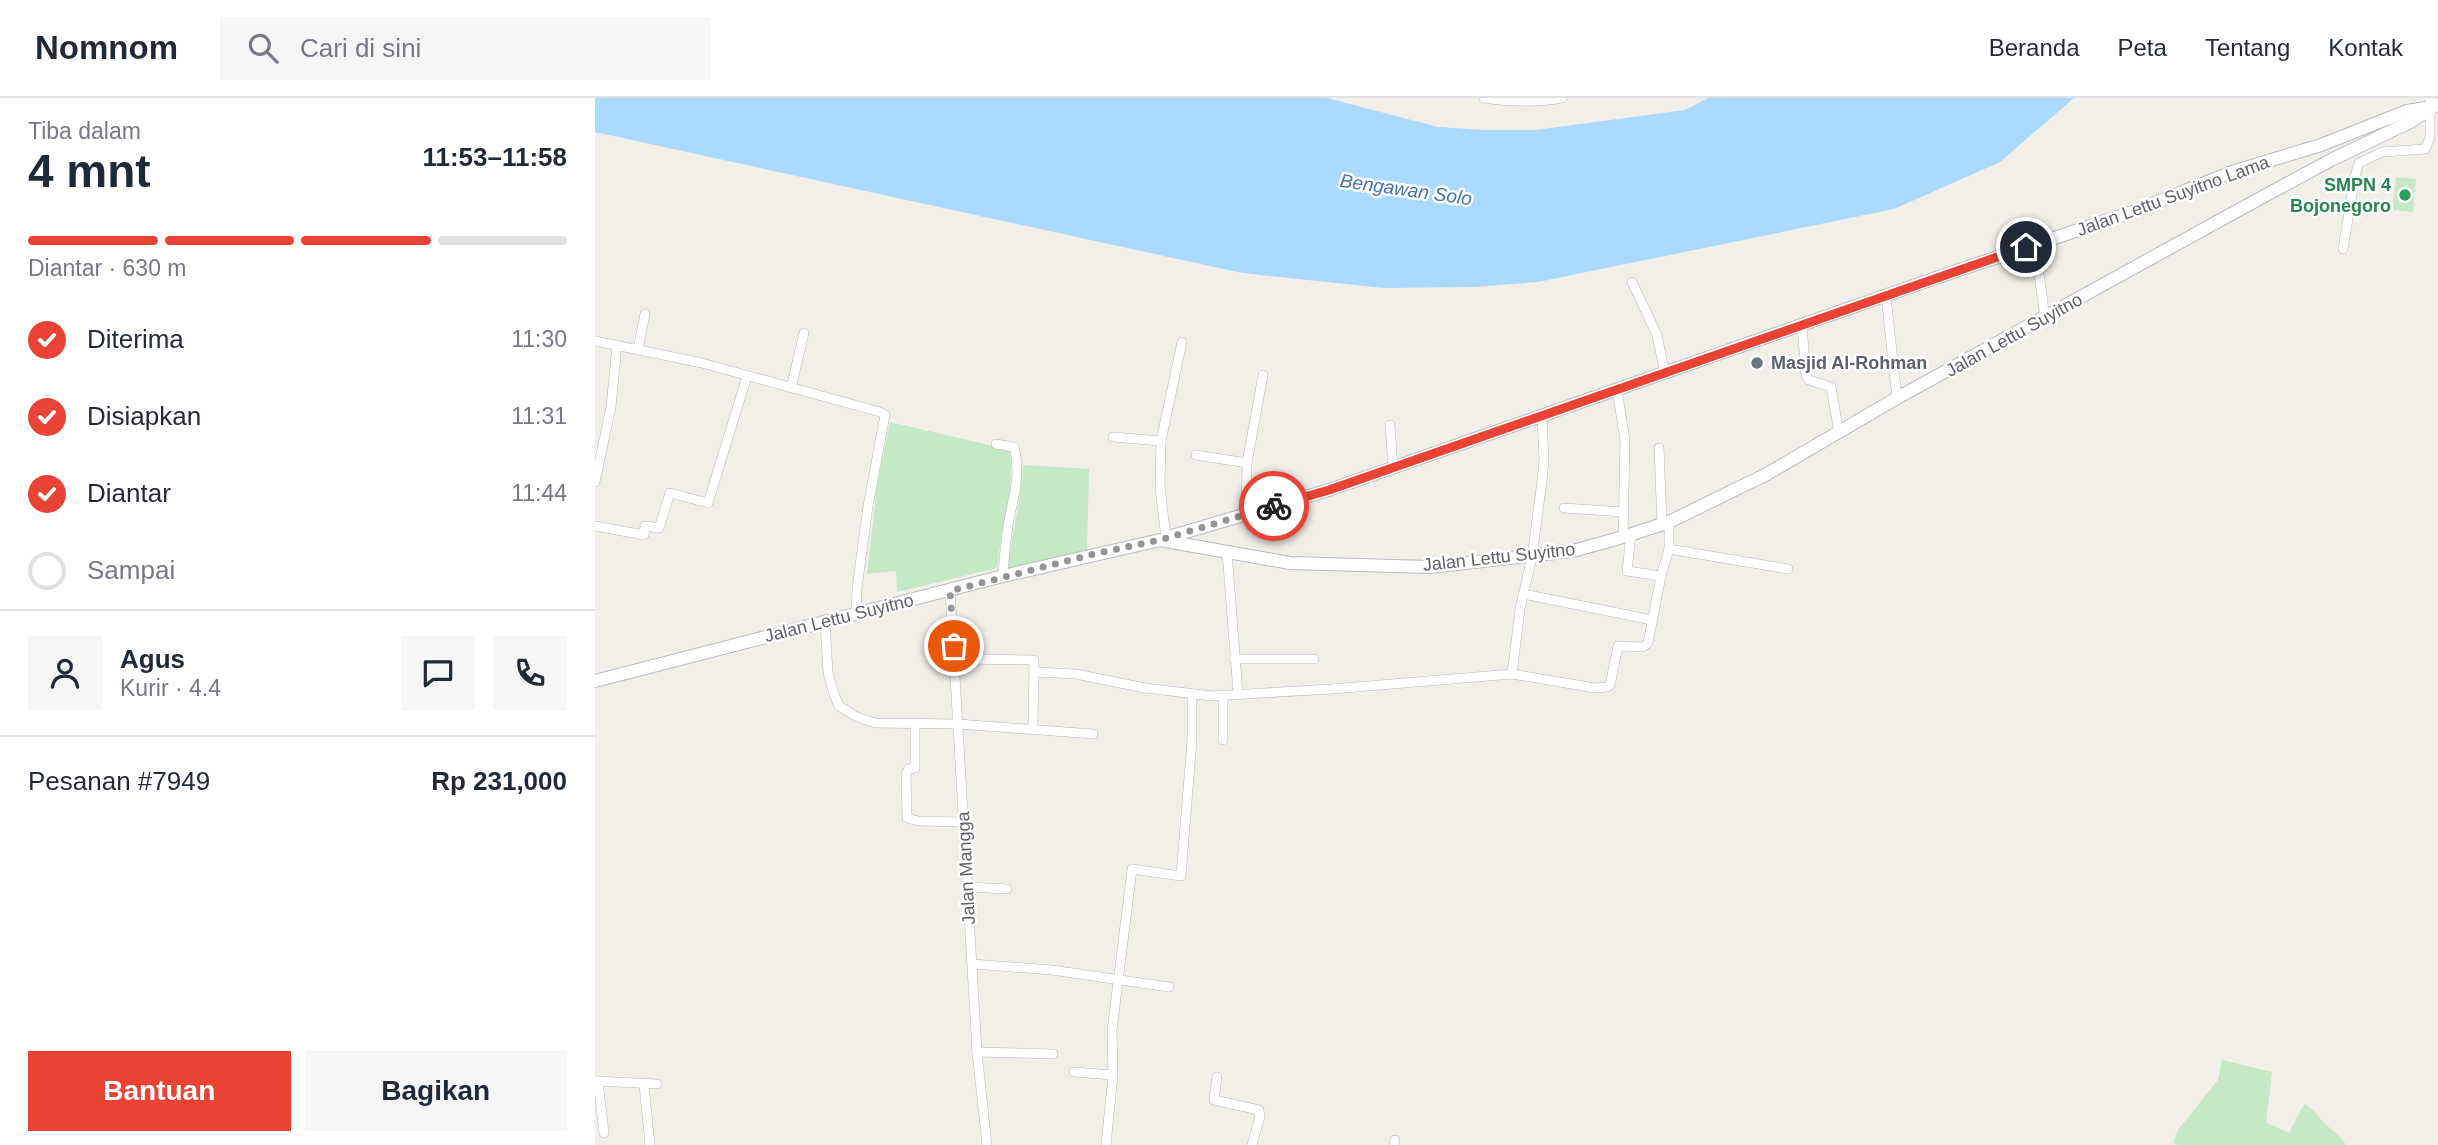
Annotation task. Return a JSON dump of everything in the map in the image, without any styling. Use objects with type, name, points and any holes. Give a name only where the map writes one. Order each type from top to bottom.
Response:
[{"type":"main road","name":"Jalan Lettu Suyitno Lama","points":[[1163,539],[1329,490],[2141,209],[2232,172],[2321,145],[2433,103]]},
{"type":"main road","name":"Jalan Lettu Suyitno","points":[[595,681],[1003,576],[1163,539],[1290,563],[1429,567],[1573,551],[1627,535],[1665,523],[1767,474],[1897,398],[2331,160],[2412,121],[2433,103]]},
{"type":"main road","points":[[2321,145],[2329,147],[2331,160]]},
{"type":"main road","points":[[1201,547],[1194,541],[1192,534],[1202,527]]},
{"type":"street","points":[[1483,98],[1518,103],[1562,98]]},
{"type":"street","points":[[2343,249],[2359,163],[2382,152],[2424,150],[2430,138],[2433,103]]},
{"type":"street","points":[[2035,244],[2045,318]]},
{"type":"street","points":[[1632,282],[1657,335],[1665,373]]},
{"type":"street","points":[[1886,296],[1897,398]]},
{"type":"street","points":[[638,349],[645,314]]},
{"type":"street","points":[[1802,326],[1806,376],[1809,380],[1831,387],[1839,433]]},
{"type":"street","points":[[791,388],[804,333]]},
{"type":"street","points":[[595,341],[747,376],[885,415],[868,506],[856,614]]},
{"type":"street","points":[[1163,539],[1161,441],[1182,342]]},
{"type":"street","points":[[595,482],[611,407],[617,345]]},
{"type":"street","points":[[1246,514],[1247,463],[1263,375]]},
{"type":"street","points":[[595,526],[643,535],[645,526],[659,528],[670,493],[708,503],[747,376]]},
{"type":"street","points":[[1617,390],[1625,440],[1627,571],[1661,576]]},
{"type":"street","points":[[1512,674],[1523,594],[1532,557],[1545,458],[1542,416]]},
{"type":"street","points":[[1390,425],[1394,467]]},
{"type":"street","points":[[1113,437],[1161,441]]},
{"type":"street","points":[[996,444],[1014,447],[1018,460],[1018,484],[1004,553],[1003,576]]},
{"type":"street","points":[[1034,672],[1076,674],[1192,694],[1223,695],[1512,674],[1595,688],[1607,687],[1610,685],[1618,646],[1646,646],[1669,550],[1659,448]]},
{"type":"street","points":[[1196,455],[1247,463]]},
{"type":"street","points":[[1564,508],[1624,512]]},
{"type":"street","points":[[1669,550],[1788,569]]},
{"type":"street","points":[[1227,552],[1238,693]]},
{"type":"street","name":"Jalan Mangga","points":[[950,591],[977,1052],[988,1145]]},
{"type":"street","points":[[1523,594],[1652,620]]},
{"type":"street","points":[[825,622],[828,673],[839,706],[848,713],[875,723],[958,724],[1093,734]]},
{"type":"street","points":[[955,659],[1034,660],[1033,729]]},
{"type":"street","points":[[1234,659],[1314,659]]},
{"type":"street","points":[[1106,1145],[1113,1076],[1111,1043],[1132,869],[1181,876],[1191,766],[1192,694]]},
{"type":"street","points":[[1223,695],[1223,740]]},
{"type":"street","points":[[915,724],[915,768],[906,773],[907,818],[918,821],[963,822]]},
{"type":"street","points":[[968,887],[1007,889]]},
{"type":"street","points":[[972,964],[1044,969],[1169,987]]},
{"type":"street","points":[[977,1052],[1053,1054]]},
{"type":"street","points":[[1074,1072],[1113,1076]]},
{"type":"street","points":[[1217,1077],[1214,1100],[1259,1110],[1260,1116],[1252,1145]]},
{"type":"street","points":[[604,1133],[596,1081],[657,1084]]},
{"type":"street","points":[[644,1085],[650,1145]]},
{"type":"green space","name":"SMPN 4 Bojonegoro","points":[[2396,177],[2416,179],[2413,212],[2393,210]]},
{"type":"green space","points":[[890,422],[1010,450],[1011,480],[997,568],[897,592],[896,571],[867,574],[877,485]]},
{"type":"green space","points":[[1023,465],[1089,469],[1087,550],[1008,568]]},
{"type":"green space","points":[[2222,1060],[2272,1072],[2266,1123],[2289,1133],[2304,1104],[2346,1145],[2173,1143],[2178,1130],[2218,1080]]},
{"type":"water","name":"Bengawan Solo","points":[[595,98],[1327,98],[1438,127],[1536,130],[1685,110],[1708,98],[2074,98],[2000,162],[1894,209],[1538,282],[1474,287],[1383,288],[1242,273],[595,132]]},
{"type":"way so far","points":[[954,646],[950,591],[1160,540],[1274,506]]},
{"type":"place","name":"SMPN 4 Bojonegoro","points":[[2405,195]]},
{"type":"place","name":"Masjid Al-Rohman","points":[[1757,363]]},
{"type":"route","points":[[1274,506],[1329,490],[2026,247]]}]
